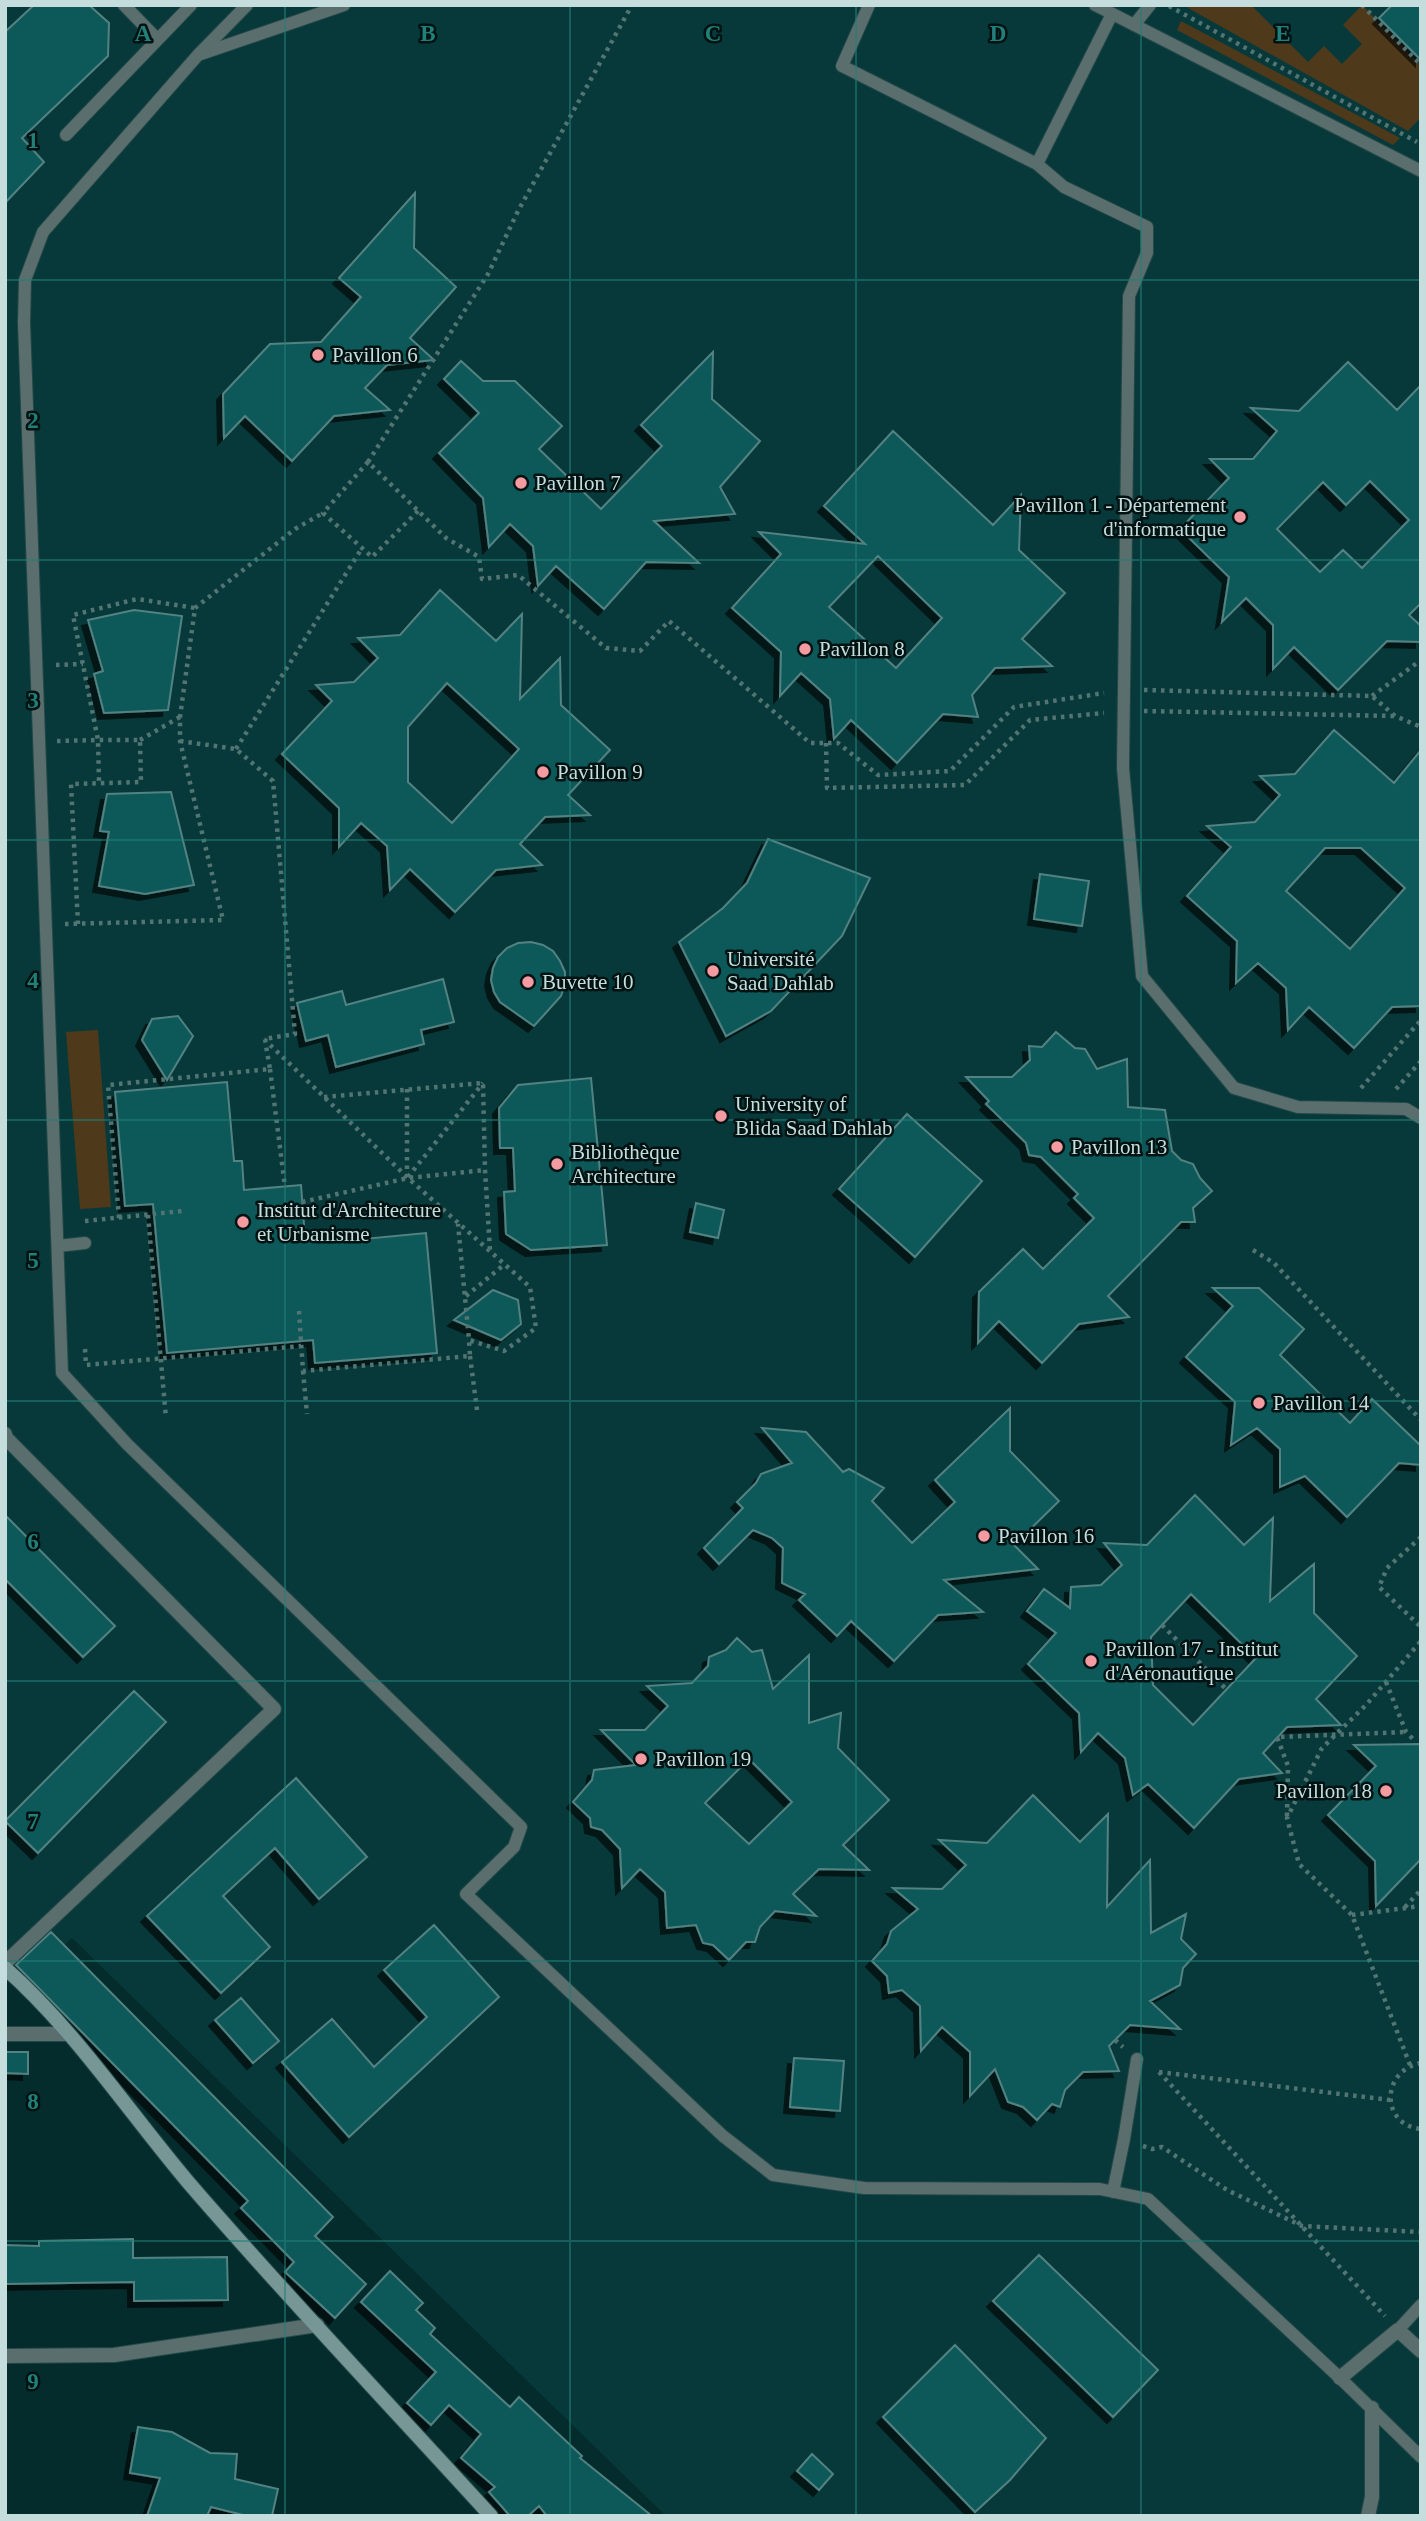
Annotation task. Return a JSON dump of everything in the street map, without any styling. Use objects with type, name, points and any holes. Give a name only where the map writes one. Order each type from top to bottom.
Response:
[{"type":"street","points":[[5,1437],[274,1709],[5,1966],[67,2034],[188,2182],[491,2516]]},
{"type":"street","points":[[5,2034],[67,2034]]},
{"type":"street","points":[[5,2356],[114,2355],[317,2325]]},
{"type":"street","points":[[1340,2378],[1398,2330],[1421,2351]]},
{"type":"street","points":[[1368,2516],[1372,2497],[1372,2408]]},
{"type":"lane","points":[[124,5],[157,39]]},
{"type":"lane","points":[[66,135],[191,5]]},
{"type":"lane","points":[[247,5],[198,55],[43,232],[25,280],[24,323],[62,1373],[127,1444],[521,1827],[514,1847],[466,1894],[723,2136],[773,2175],[864,2188],[1100,2189],[1148,2199],[1421,2457]]},
{"type":"lane","points":[[198,55],[344,5]]},
{"type":"lane","points":[[869,5],[842,66],[1037,164],[1064,187],[1147,227],[1147,253],[1129,296],[1123,768],[1142,976],[1234,1088],[1298,1107],[1406,1108],[1421,1118]]},
{"type":"lane","points":[[1134,25],[1150,5]]},
{"type":"lane","points":[[1098,6],[1421,171]]},
{"type":"lane","points":[[1037,164],[1112,14]]},
{"type":"lane","points":[[58,1246],[81,1243]]},
{"type":"lane","points":[[1113,2192],[1137,2059]]},
{"type":"lane","points":[[1398,2330],[1421,2305]]},
{"type":"path","points":[[140,740],[141,782],[71,783],[78,924],[223,920],[180,741],[180,718],[195,608],[295,528],[323,513],[368,462],[488,274],[524,199],[632,5]]},
{"type":"path","points":[[1168,5],[1420,141]]},
{"type":"path","points":[[1179,11],[1184,5]]},
{"type":"path","points":[[1362,5],[1421,65]]},
{"type":"path","points":[[368,462],[446,538],[479,557],[482,579],[519,575],[606,648],[640,650],[669,621],[810,743],[838,743],[878,775],[950,771],[1014,707],[1126,690],[1372,696],[1421,660]]},
{"type":"path","points":[[323,513],[372,557],[418,511]]},
{"type":"path","points":[[236,749],[362,548]]},
{"type":"path","points":[[99,782],[98,740],[73,615],[138,599],[195,608]]},
{"type":"path","points":[[1372,696],[1395,716],[1421,727]]},
{"type":"path","points":[[826,743],[827,788],[965,785],[1030,720],[1125,710],[1395,716]]},
{"type":"path","points":[[39,741],[140,740],[180,718]]},
{"type":"path","points":[[180,741],[236,749],[273,781],[295,1034],[264,1039]]},
{"type":"path","points":[[1344,1108],[1421,1020]]},
{"type":"path","points":[[264,1039],[285,1187]]},
{"type":"path","points":[[264,1039],[408,1178],[530,1287],[536,1328],[504,1351],[470,1340]]},
{"type":"path","points":[[1380,1108],[1421,1061]]},
{"type":"path","points":[[119,1218],[108,1085],[270,1069]]},
{"type":"path","points":[[324,1097],[483,1083]]},
{"type":"path","points":[[408,1178],[483,1083]]},
{"type":"path","points":[[483,1083],[485,1170],[491,1251]]},
{"type":"path","points":[[407,1089],[408,1178]]},
{"type":"path","points":[[302,1202],[408,1178],[485,1170]]},
{"type":"path","points":[[81,1243],[78,1222],[183,1212]]},
{"type":"path","points":[[148,1215],[166,1418]]},
{"type":"path","points":[[458,1224],[477,1410]]},
{"type":"path","points":[[1253,1250],[1274,1263],[1421,1420]]},
{"type":"path","points":[[465,1296],[505,1264]]},
{"type":"path","points":[[299,1311],[307,1414]]},
{"type":"path","points":[[84,1338],[86,1366],[302,1346]]},
{"type":"path","points":[[303,1371],[470,1356]]},
{"type":"path","points":[[1421,1537],[1387,1567],[1378,1587],[1421,1626]]},
{"type":"path","points":[[1162,1625],[1226,1689]]},
{"type":"path","points":[[1287,1818],[1322,1748],[1386,1682],[1421,1641]]},
{"type":"path","points":[[1386,1682],[1406,1732],[1413,1739]]},
{"type":"path","points":[[1406,1732],[1277,1737],[1288,1766],[1287,1818],[1299,1864],[1352,1915],[1410,2065]]},
{"type":"path","points":[[1404,1908],[1421,1890]]},
{"type":"path","points":[[1352,1915],[1421,1906]]},
{"type":"path","points":[[1115,2040],[1151,2070],[1160,2072],[1390,2100]]},
{"type":"path","points":[[1421,2063],[1410,2065],[1395,2079],[1390,2100],[1399,2118],[1406,2124],[1421,2129]]},
{"type":"path","points":[[1160,2072],[1398,2330]]},
{"type":"path","points":[[1124,2139],[1152,2150],[1162,2147],[1227,2190],[1302,2226],[1421,2232]]},
{"type":"shaded area","name":"University of Blida Saad Dahlab","points":[[5,5],[1421,5],[1421,2516],[666,2516],[72,1938],[23,1984],[5,1967]]},
{"type":"shaded area","points":[[1191,5],[1251,5],[1308,62],[1324,46],[1342,64],[1362,44],[1343,25],[1362,5],[1421,65],[1421,117],[1408,131],[1188,8]]},
{"type":"shaded area","points":[[1181,21],[1400,138],[1393,145],[1177,30]]},
{"type":"shaded area","points":[[98,1030],[111,1207],[80,1209],[66,1032]]},
{"type":"building","points":[[34,5],[89,5],[109,23],[108,56],[22,138],[44,162],[5,203],[5,32]]},
{"type":"building","points":[[1392,5],[1421,5],[1421,60],[1379,18]]},
{"type":"building","name":"Pavillon 6","points":[[415,193],[414,248],[456,287],[410,338],[434,360],[387,365],[365,388],[390,410],[334,416],[292,461],[245,416],[224,438],[223,394],[270,344],[321,342],[361,297],[339,278]]},
{"type":"building","name":"Pavillon 7","points":[[713,352],[712,399],[760,441],[720,487],[735,514],[654,521],[699,563],[646,562],[604,609],[556,566],[538,586],[533,546],[510,524],[489,547],[483,498],[439,453],[479,413],[444,379],[461,361],[483,381],[515,381],[562,426],[539,449],[601,509],[662,446],[641,425]]},
{"type":"building","name":"Pavillon 1 - Département d'informatique","points":[[1348,362],[1397,410],[1421,385],[1421,603],[1409,615],[1421,626],[1421,642],[1387,641],[1338,690],[1294,647],[1273,669],[1273,625],[1246,598],[1222,622],[1229,577],[1180,529],[1229,478],[1210,459],[1253,459],[1277,431],[1251,408],[1299,411]],"holes":[[[1370,481],[1409,520],[1362,568],[1343,550],[1320,572],[1277,529],[1323,482],[1346,505]]]},
{"type":"building","points":[[893,431],[993,525],[1021,495],[1019,550],[1065,593],[1022,639],[1052,666],[995,668],[972,695],[978,717],[943,714],[897,763],[851,720],[834,739],[830,699],[801,673],[780,696],[781,652],[732,608],[781,554],[759,532],[865,544],[824,506]],"holes":[[[878,556],[942,618],[896,668],[829,607]]]},
{"type":"building","name":"Pavillon 9","points":[[440,590],[496,641],[522,614],[520,699],[560,658],[561,705],[610,750],[568,795],[590,815],[545,817],[520,844],[542,865],[496,870],[455,912],[410,869],[390,890],[387,846],[361,823],[339,847],[339,808],[282,754],[332,701],[316,685],[354,682],[378,658],[358,638],[400,635]],"holes":[[[447,683],[519,749],[452,823],[408,782],[408,727]]]},
{"type":"building","points":[[134,610],[182,616],[168,710],[104,713],[94,674],[103,671],[88,620]]},
{"type":"building","points":[[1334,730],[1394,783],[1421,750],[1421,1006],[1392,1007],[1354,1048],[1309,1007],[1288,1030],[1286,988],[1258,963],[1236,983],[1237,941],[1187,896],[1231,847],[1207,826],[1255,822],[1280,795],[1260,776],[1295,774]],"holes":[[[1325,848],[1361,848],[1405,888],[1350,949],[1286,891]]]},
{"type":"building","points":[[171,792],[194,885],[145,894],[99,886],[109,832],[100,831],[107,794]]},
{"type":"building","points":[[768,839],[870,878],[842,936],[771,1011],[726,1036],[679,942],[723,908],[747,883]]},
{"type":"building","points":[[1040,874],[1089,881],[1082,926],[1034,919]]},
{"type":"building","name":"Buvette 10","points":[[531,942],[553,951],[565,972],[561,996],[534,1026],[500,1002],[491,980],[498,957],[507,948],[518,943]]},
{"type":"building","points":[[443,979],[454,1022],[421,1030],[424,1044],[336,1067],[328,1035],[306,1041],[297,1003],[342,991],[346,1005]]},
{"type":"building","points":[[178,1016],[193,1036],[167,1080],[142,1040],[152,1019]]},
{"type":"building","name":"Pavillon 13","points":[[1056,1032],[1075,1048],[1085,1049],[1097,1069],[1127,1059],[1128,1107],[1165,1110],[1172,1151],[1181,1160],[1193,1164],[1200,1178],[1212,1191],[1193,1208],[1195,1222],[1181,1222],[1108,1296],[1129,1317],[1079,1324],[1042,1363],[999,1321],[978,1343],[979,1292],[1023,1249],[1043,1269],[1094,1218],[1074,1198],[1078,1194],[1041,1157],[1029,1155],[1026,1143],[986,1104],[989,1101],[966,1077],[1012,1077],[1030,1060],[1029,1046],[1042,1047]]},
{"type":"building","name":"Bibliothèque Architecture","points":[[591,1078],[607,1245],[531,1250],[506,1234],[504,1192],[515,1191],[513,1148],[500,1148],[499,1108],[518,1085]]},
{"type":"building","name":"Institut d'Architecture et Urbanisme","points":[[227,1082],[234,1161],[242,1161],[244,1190],[301,1185],[305,1238],[342,1234],[343,1241],[426,1233],[437,1353],[315,1363],[313,1340],[167,1353],[153,1204],[125,1206],[115,1092]]},
{"type":"building","points":[[907,1114],[982,1181],[915,1257],[839,1189]]},
{"type":"building","points":[[696,1203],[724,1210],[718,1238],[690,1232]]},
{"type":"building","name":"Pavillon 14","points":[[1213,1288],[1259,1288],[1304,1329],[1280,1355],[1350,1423],[1372,1399],[1421,1446],[1421,1465],[1399,1463],[1347,1517],[1305,1476],[1280,1487],[1280,1449],[1257,1428],[1231,1445],[1235,1402],[1186,1357],[1233,1306]]},
{"type":"building","points":[[493,1290],[518,1300],[521,1324],[501,1340],[454,1320]]},
{"type":"building","name":"Pavillon 16","points":[[1010,1408],[1010,1451],[1059,1501],[1014,1545],[1038,1569],[944,1580],[983,1612],[938,1615],[894,1661],[851,1621],[837,1636],[799,1600],[805,1594],[782,1583],[783,1548],[772,1538],[753,1530],[719,1564],[704,1548],[743,1508],[737,1502],[761,1474],[792,1463],[762,1428],[806,1432],[843,1472],[849,1469],[884,1488],[872,1501],[912,1543],[955,1502],[935,1480]]},
{"type":"building","name":"Pavillon 17 - Institut d'Aéronautique","points":[[1195,1495],[1244,1545],[1273,1518],[1270,1601],[1314,1564],[1314,1613],[1357,1656],[1316,1699],[1341,1725],[1287,1727],[1263,1753],[1282,1773],[1239,1779],[1194,1828],[1148,1784],[1133,1795],[1125,1758],[1098,1733],[1081,1752],[1079,1713],[1028,1664],[1056,1633],[1027,1611],[1044,1589],[1070,1608],[1071,1587],[1101,1585],[1122,1565],[1104,1543],[1147,1545]],"holes":[[[1191,1594],[1256,1658],[1193,1725],[1153,1685],[1151,1637]]]},
{"type":"building","points":[[5,1515],[115,1626],[83,1657],[5,1579]]},
{"type":"building","points":[[737,1638],[752,1652],[762,1650],[773,1689],[809,1655],[809,1723],[841,1713],[838,1748],[889,1800],[843,1845],[869,1870],[819,1869],[793,1894],[816,1916],[775,1911],[760,1927],[755,1942],[746,1942],[729,1960],[713,1945],[703,1943],[696,1925],[667,1928],[665,1892],[640,1869],[622,1888],[620,1849],[602,1830],[591,1827],[590,1818],[573,1802],[592,1780],[594,1770],[636,1765],[601,1730],[645,1730],[668,1706],[647,1686],[692,1683],[708,1666],[709,1657],[726,1650]],"holes":[[[749,1759],[792,1802],[749,1844],[705,1803]]]},
{"type":"building","points":[[134,1691],[166,1722],[38,1853],[5,1821]]},
{"type":"building","name":"Pavillon 18","points":[[1421,1744],[1421,1859],[1376,1906],[1375,1861],[1328,1815],[1376,1766],[1354,1745]]},
{"type":"building","points":[[296,1778],[367,1857],[319,1899],[275,1848],[223,1896],[270,1947],[221,1993],[147,1916]]},
{"type":"building","points":[[1033,1795],[1080,1842],[1108,1814],[1107,1907],[1150,1860],[1151,1933],[1186,1914],[1181,1939],[1196,1954],[1183,1968],[1180,1985],[1150,2001],[1180,2029],[1130,2025],[1109,2046],[1119,2071],[1083,2072],[1065,2090],[1060,2107],[1052,2104],[1037,2120],[1023,2107],[1008,2102],[995,2069],[970,2096],[970,2052],[942,2027],[921,2051],[920,2006],[902,1990],[889,1993],[887,1976],[872,1961],[887,1944],[891,1931],[918,1909],[893,1888],[942,1889],[966,1865],[939,1840],[987,1843]]},
{"type":"building","points":[[434,1925],[499,1997],[349,2137],[282,2062],[332,2019],[374,2067],[427,2017],[384,1970]]},
{"type":"building","points":[[51,1932],[333,2217],[315,2236],[366,2284],[335,2318],[285,2272],[294,2262],[241,2208],[248,2201],[16,1965]]},
{"type":"building","points":[[241,1998],[279,2041],[253,2063],[215,2020]]},
{"type":"building","points":[[5,2052],[28,2052],[28,2074],[5,2073]]},
{"type":"building","points":[[794,2058],[844,2061],[840,2111],[790,2107]]},
{"type":"building","points":[[133,2239],[133,2258],[227,2257],[228,2300],[134,2301],[134,2282],[5,2284],[5,2245],[39,2246],[39,2241]]},
{"type":"building","points":[[1039,2255],[1158,2370],[1113,2417],[993,2301]]},
{"type":"building","points":[[390,2271],[423,2303],[416,2310],[435,2328],[430,2334],[510,2407],[519,2397],[582,2456],[580,2458],[652,2516],[547,2516],[539,2506],[528,2516],[510,2516],[489,2492],[495,2487],[461,2458],[481,2434],[449,2405],[431,2425],[407,2403],[436,2372],[361,2302]]},
{"type":"building","points":[[955,2345],[1046,2438],[1010,2480],[975,2512],[883,2417]]},
{"type":"building","points":[[138,2427],[172,2432],[210,2453],[237,2454],[235,2479],[278,2489],[272,2516],[247,2516],[211,2507],[207,2516],[147,2516],[160,2478],[130,2473]]},
{"type":"building","points":[[812,2454],[833,2474],[819,2490],[797,2471]]},
{"type":"place","name":"Pavillon 6","points":[[318,355]]},
{"type":"place","name":"Pavillon 7","points":[[521,483]]},
{"type":"place","name":"Pavillon 1 - Département d'informatique","points":[[1240,517]]},
{"type":"place","name":"Pavillon 8","points":[[805,649]]},
{"type":"place","name":"Pavillon 9","points":[[543,772]]},
{"type":"place","name":"Université Saad Dahlab","points":[[713,971]]},
{"type":"place","name":"Buvette 10","points":[[528,982]]},
{"type":"place","name":"University of Blida Saad Dahlab","points":[[721,1116]]},
{"type":"place","name":"Pavillon 13","points":[[1057,1147]]},
{"type":"place","name":"Bibliothèque Architecture","points":[[557,1164]]},
{"type":"place","name":"Institut d'Architecture et Urbanisme","points":[[243,1222]]},
{"type":"place","name":"Pavillon 14","points":[[1259,1403]]},
{"type":"place","name":"Pavillon 16","points":[[984,1536]]},
{"type":"place","name":"Pavillon 17 - Institut d'Aéronautique","points":[[1091,1661]]},
{"type":"place","name":"Pavillon 19","points":[[641,1759]]},
{"type":"place","name":"Pavillon 18","points":[[1386,1791]]}]
